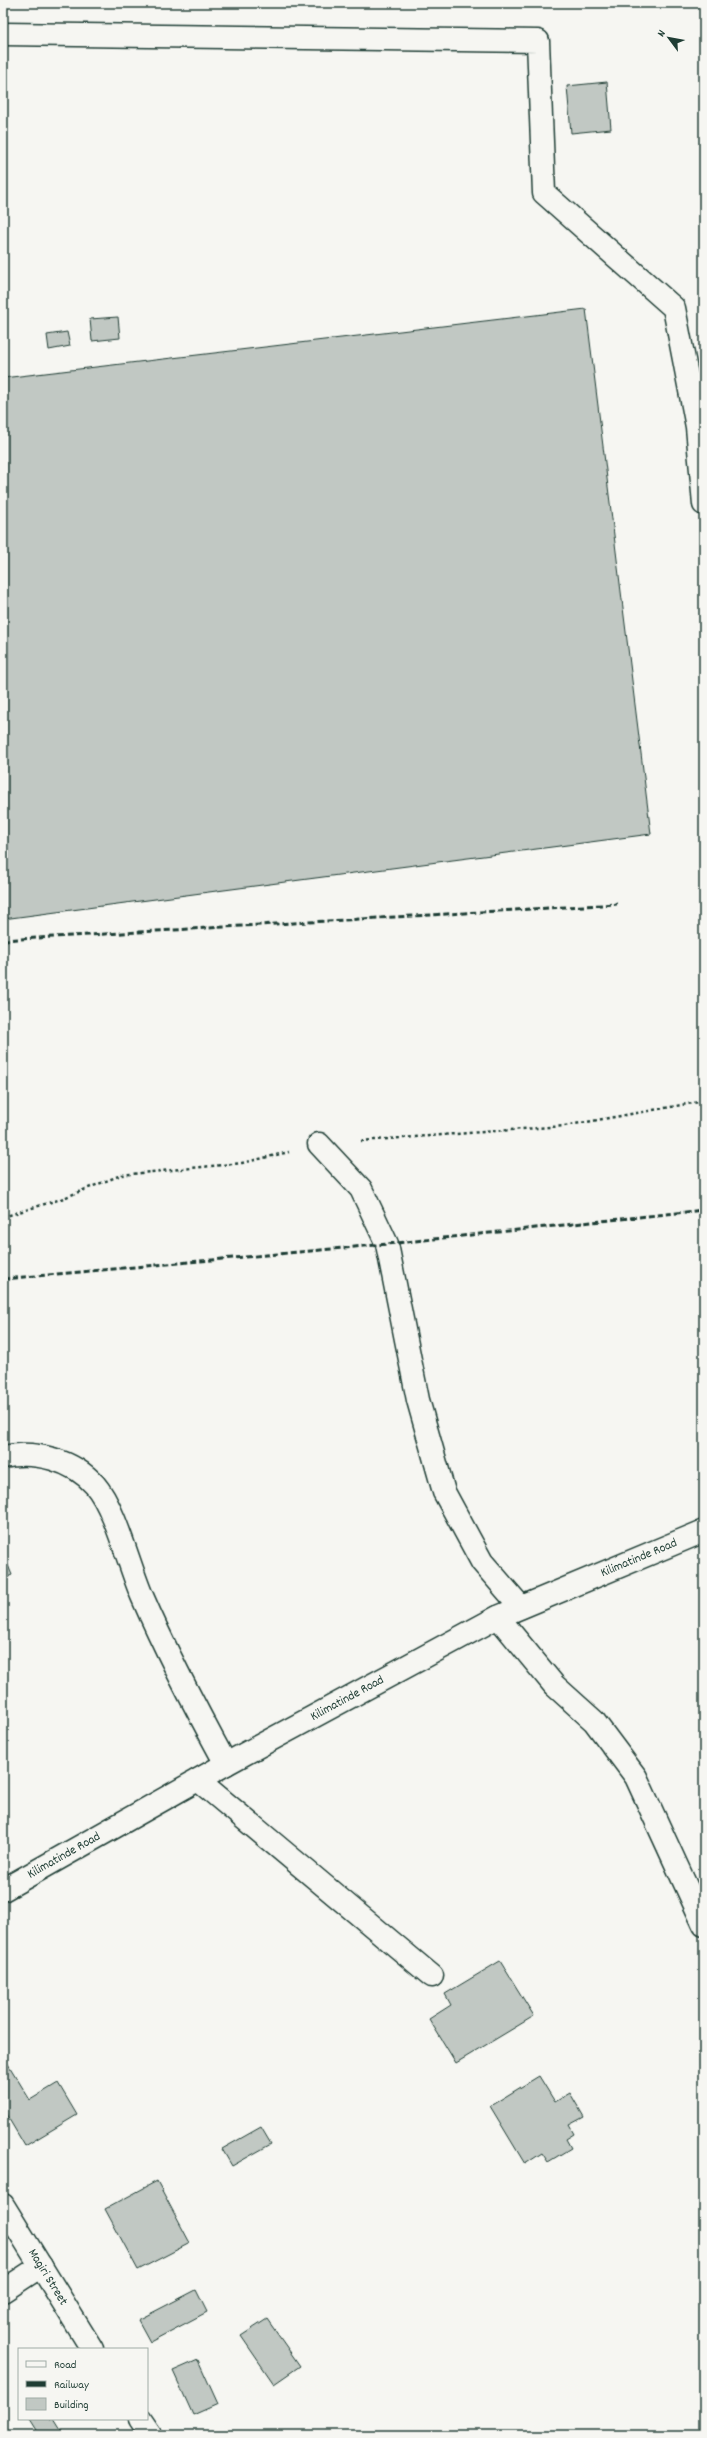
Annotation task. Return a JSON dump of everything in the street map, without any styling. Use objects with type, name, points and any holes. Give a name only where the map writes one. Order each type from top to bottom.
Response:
[{"type":"street","points":[[3,34],[538,41],[544,193],[674,308],[700,426],[704,504]]},
{"type":"street","points":[[319,1144],[361,1189],[387,1244],[418,1400],[444,1492],[482,1562],[522,1607]]},
{"type":"street","points":[[3,1457],[11,1455],[47,1457],[74,1467],[95,1485],[112,1516],[141,1594],[175,1669],[226,1764]]},
{"type":"street","name":"Kilimatinde Road","points":[[3,1890],[226,1764],[498,1617],[704,1531]]},
{"type":"street","points":[[498,1617],[554,1686],[594,1721],[636,1777],[704,1925]]},
{"type":"street","points":[[198,1780],[432,1976]]},
{"type":"street","name":"Magiri Street","points":[[3,2205],[91,2348]]},
{"type":"street","points":[[3,2291],[41,2266]]},
{"type":"street","points":[[141,2420],[151,2435]]},
{"type":"building","points":[[607,82],[611,129],[571,133],[567,86]]},
{"type":"building","points":[[586,309],[651,834],[3,919],[3,378]]},
{"type":"building","points":[[118,317],[120,338],[92,341],[90,319]]},
{"type":"building","points":[[67,332],[70,346],[49,350],[47,335]]},
{"type":"building","points":[[3,1553],[12,1575],[3,1579]]},
{"type":"building","points":[[500,1961],[534,2016],[456,2063],[429,2019],[451,2005],[445,1994]]},
{"type":"building","points":[[5,2059],[30,2100],[58,2083],[77,2115],[25,2146],[3,2109],[3,2061]]},
{"type":"building","points":[[539,2076],[555,2102],[570,2093],[584,2117],[569,2125],[574,2134],[566,2139],[571,2148],[548,2162],[542,2153],[525,2164],[490,2106]]},
{"type":"building","points":[[261,2127],[271,2144],[232,2166],[222,2149]]},
{"type":"building","points":[[157,2181],[190,2243],[138,2270],[105,2209]]},
{"type":"building","points":[[196,2290],[207,2312],[150,2342],[138,2320]]},
{"type":"building","points":[[267,2319],[300,2366],[274,2384],[241,2336]]},
{"type":"building","points":[[198,2360],[218,2404],[193,2415],[173,2371]]},
{"type":"building","points":[[31,2420],[55,2420],[64,2435],[40,2435]]},
{"type":"railway","points":[[3,940],[617,904]]},
{"type":"railway","points":[[3,1279],[387,1244],[704,1210]]}]
